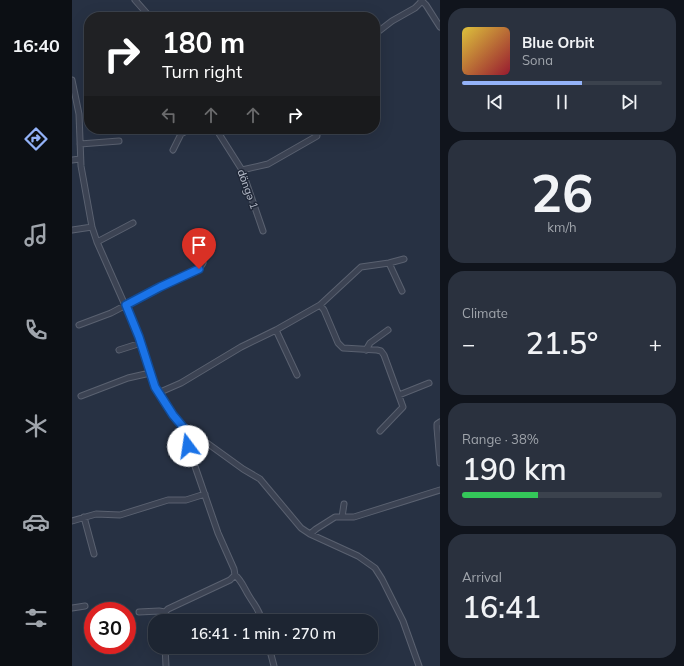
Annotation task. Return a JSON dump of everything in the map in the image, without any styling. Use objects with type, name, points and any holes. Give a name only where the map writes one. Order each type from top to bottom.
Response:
[{"type":"street","points":[[134,0],[145,12]]},
{"type":"street","points":[[380,30],[392,21],[415,8],[421,1],[429,9],[440,27]]},
{"type":"street","points":[[72,80],[74,102],[79,114],[80,159],[92,226],[97,242],[126,305],[158,393],[188,433],[207,443],[242,469],[260,479],[301,528],[310,534],[358,556],[375,568],[403,621],[419,666]]},
{"type":"street","points":[[173,150],[181,134]]},
{"type":"street","name":"döngə 1","points":[[219,134],[242,170],[263,231]]},
{"type":"street","points":[[242,170],[263,165],[275,160],[317,136],[317,134]]},
{"type":"street","points":[[80,144],[119,141]]},
{"type":"street","points":[[72,160],[80,159]]},
{"type":"street","points":[[97,242],[133,223]]},
{"type":"street","points":[[72,230],[92,226]]},
{"type":"street","points":[[158,393],[181,383],[241,347],[276,330],[320,305],[361,267],[404,259]]},
{"type":"street","points":[[79,325],[100,318],[160,287],[195,272],[203,263]]},
{"type":"street","points":[[389,263],[402,291]]},
{"type":"street","points":[[320,305],[324,310],[338,343],[343,348],[381,351],[384,355],[403,404],[402,409],[380,431]]},
{"type":"street","points":[[276,330],[297,375]]},
{"type":"street","points":[[366,350],[370,343],[388,330]]},
{"type":"street","points":[[119,350],[141,343]]},
{"type":"street","points":[[81,396],[128,378],[150,373]]},
{"type":"street","points":[[400,395],[429,383]]},
{"type":"street","points":[[440,422],[437,424],[440,463]]},
{"type":"street","points":[[188,433],[188,446],[218,533],[234,569],[235,575],[242,583],[257,607],[260,614]]},
{"type":"street","points":[[310,534],[335,517],[354,517],[440,490]]},
{"type":"street","points":[[72,521],[101,513],[120,515],[168,500],[186,500],[205,494]]},
{"type":"street","points":[[342,517],[344,504]]},
{"type":"street","points":[[84,517],[94,554]]},
{"type":"street","points":[[139,612],[165,612],[173,606],[230,580],[235,575]]},
{"type":"street","points":[[72,608],[84,606]]},
{"type":"street","points":[[165,654],[166,666]]},
{"type":"street","points":[[271,654],[274,666]]},
{"type":"route","points":[[188,446],[188,433],[166,406],[155,387],[139,337],[126,305],[199,269]]}]
